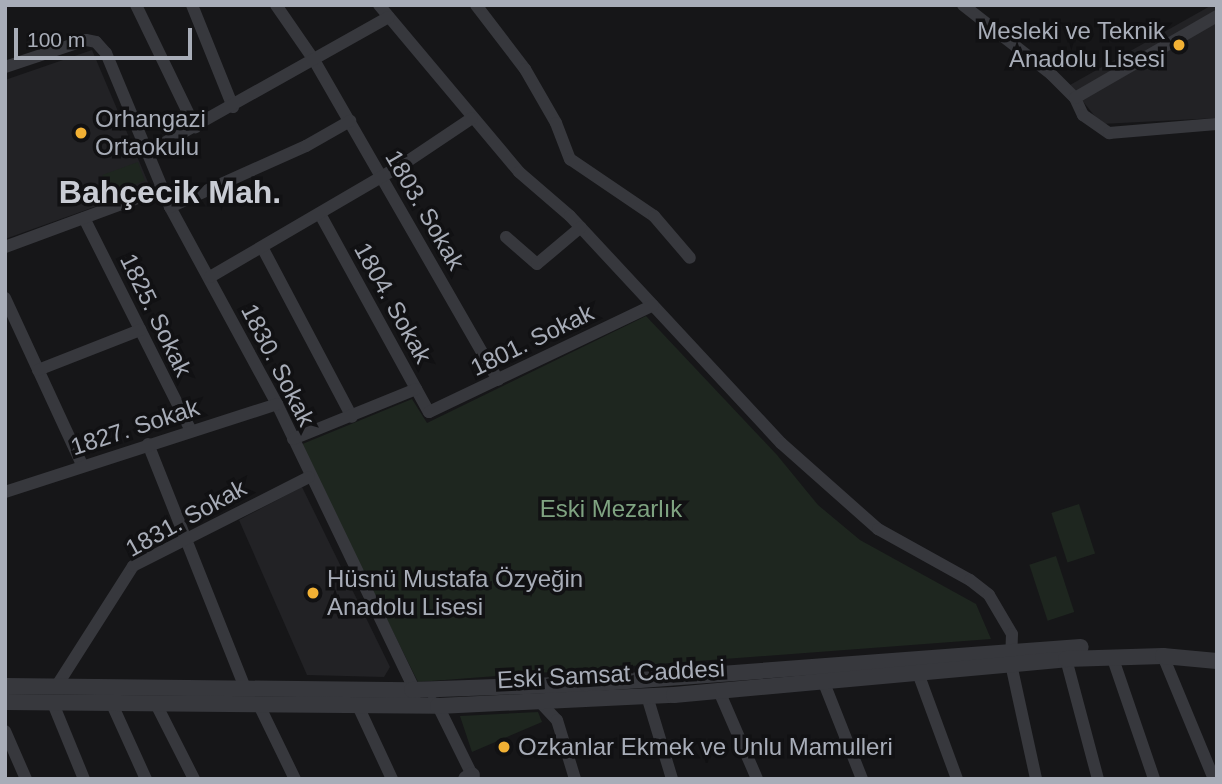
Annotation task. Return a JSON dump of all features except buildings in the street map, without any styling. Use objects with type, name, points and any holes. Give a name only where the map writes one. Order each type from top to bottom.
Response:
[{"type":"street","points":[[136,5],[195,127]]},
{"type":"street","points":[[192,5],[233,107]]},
{"type":"street","name":"1803. Sokak","points":[[276,5],[314,60],[498,380]]},
{"type":"street","points":[[379,5],[519,172],[580,227],[781,443],[878,529],[970,580],[989,595],[1012,634],[1013,657],[1037,779]]},
{"type":"street","points":[[476,5],[525,69],[556,123],[570,159],[654,216],[690,258]]},
{"type":"street","points":[[962,5],[1075,98],[1083,115],[1109,133],[1217,124]]},
{"type":"street","points":[[1075,98],[1217,16]]},
{"type":"street","points":[[148,152],[233,107],[389,17]]},
{"type":"street","name":"1830. Sokak","points":[[5,67],[86,40],[96,42],[106,54],[170,207],[277,404],[309,477],[412,690]]},
{"type":"street","points":[[210,277],[320,214],[472,118]]},
{"type":"street","points":[[170,207],[306,146],[350,121]]},
{"type":"street","points":[[5,247],[162,189]]},
{"type":"street","name":"1804. Sokak","points":[[320,214],[429,412]]},
{"type":"street","name":"1825. Sokak","points":[[84,218],[191,431]]},
{"type":"street","points":[[506,237],[537,264],[580,227]]},
{"type":"street","points":[[262,247],[352,417]]},
{"type":"street","points":[[5,298],[82,465]]},
{"type":"street","name":"1801. Sokak","points":[[429,412],[653,305]]},
{"type":"street","points":[[38,370],[140,330]]},
{"type":"street","points":[[293,439],[416,389]]},
{"type":"street","name":"1827. Sokak","points":[[5,492],[277,404]]},
{"type":"street","points":[[148,444],[245,688]]},
{"type":"street","name":"1831. Sokak","points":[[54,694],[133,566],[309,477]]},
{"type":"street","name":"Eski Samsat Caddesi","points":[[5,686],[111,702],[438,706],[647,696],[824,682],[918,673],[1013,657],[1104,646],[1212,658]]},
{"type":"street","points":[[1112,656],[1154,779]]},
{"type":"street","points":[[1163,656],[1214,779]]},
{"type":"street","name":"Eski Samsat Caddesi","points":[[5,702],[54,694],[245,688],[412,690],[747,674],[1013,657],[1212,658]]},
{"type":"street","points":[[1212,658],[1217,673]]},
{"type":"street","points":[[1066,659],[1098,779]]},
{"type":"street","points":[[918,673],[957,779]]},
{"type":"street","points":[[824,682],[862,779]]},
{"type":"street","points":[[412,690],[438,706],[470,777]]},
{"type":"street","points":[[719,691],[757,779]]},
{"type":"street","points":[[54,694],[84,779]]},
{"type":"street","points":[[647,696],[672,779]]},
{"type":"street","points":[[539,701],[558,720],[575,779]]},
{"type":"street","points":[[111,702],[146,779]]},
{"type":"street","points":[[156,704],[194,779]]},
{"type":"street","points":[[259,705],[295,779]]},
{"type":"street","points":[[358,706],[392,779]]},
{"type":"street","points":[[5,731],[26,779]]},
{"type":"shaded area","name":"Mesleki ve Teknik Anadolu Lisesi","points":[[1212,5],[1217,5],[1217,118],[1101,124],[1070,85]]},
{"type":"shaded area","name":"Orhangazi Ortaokulu","points":[[92,50],[150,187],[5,239],[5,80]]},
{"type":"shaded area","name":"Hüsnü Mustafa Özyeğin Anadolu Lisesi","points":[[302,487],[390,667],[384,677],[307,675],[239,520]]},
{"type":"green space","points":[[138,162],[145,181],[109,194],[102,175]]},
{"type":"green space","name":"Eski Mezarlık","points":[[646,316],[777,455],[818,505],[860,540],[976,604],[991,639],[418,682],[300,445],[412,399],[427,423]]},
{"type":"green space","points":[[1079,504],[1095,553],[1067,562],[1051,513]]},
{"type":"green space","points":[[1056,556],[1074,612],[1048,621],[1029,565]]},
{"type":"green space","points":[[538,712],[542,722],[472,752],[460,716]]},
{"type":"place","name":"Mesleki ve Teknik Anadolu Lisesi","points":[[1179,45]]},
{"type":"place","name":"Orhangazi Ortaokulu","points":[[81,133]]},
{"type":"place","name":"Hüsnü Mustafa Özyeğin Anadolu Lisesi","points":[[313,593]]},
{"type":"place","name":"Ozkanlar Ekmek ve Unlu Mamulleri","points":[[504,747]]},
{"type":"district","name":"Bahçecik Mah.","points":[[170,192]]}]
